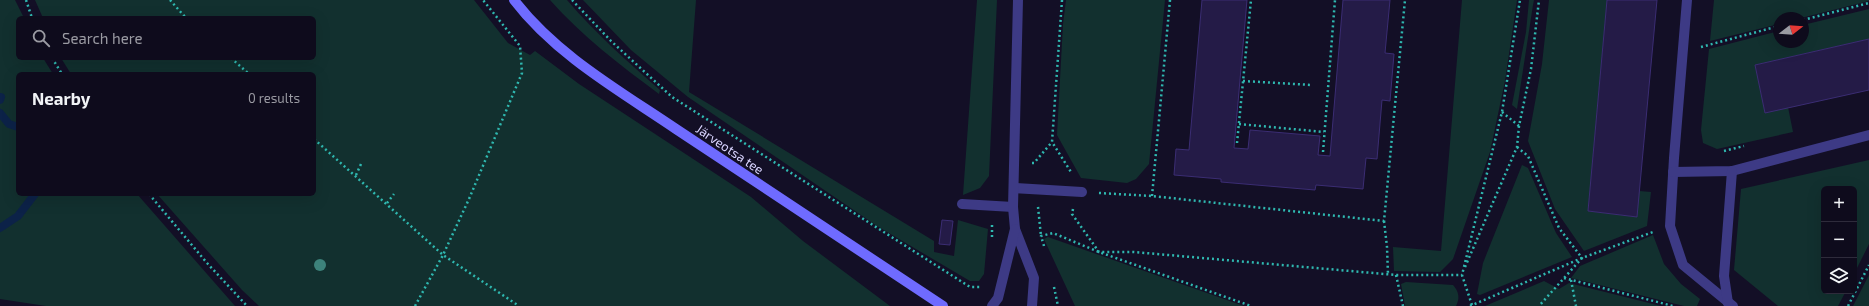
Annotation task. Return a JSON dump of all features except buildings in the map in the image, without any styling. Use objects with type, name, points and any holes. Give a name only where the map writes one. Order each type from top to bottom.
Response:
[{"type":"main road","name":"Järveotsa tee","points":[[514,0],[554,42],[592,72],[807,218],[943,306]]},
{"type":"street","points":[[995,302],[1015,229],[1014,188],[1018,0]]},
{"type":"street","points":[[1687,0],[1670,226],[1683,265],[1730,304]]},
{"type":"street","points":[[1673,172],[1732,171],[1869,134]]},
{"type":"street","points":[[1730,304],[1724,276],[1732,171]]},
{"type":"street","points":[[1014,188],[1078,191]]},
{"type":"street","points":[[962,204],[1014,207]]},
{"type":"street","points":[[1015,229],[1034,278],[1032,306]]},
{"type":"path","points":[[26,0],[31,16]]},
{"type":"path","points":[[170,0],[184,16]]},
{"type":"path","points":[[415,306],[443,255],[469,199],[522,73],[520,46],[483,0]]},
{"type":"path","points":[[572,0],[611,41],[672,97],[970,287],[988,286],[995,302]]},
{"type":"path","points":[[1062,0],[1052,142],[1072,174],[1078,191],[1072,214],[1098,252]]},
{"type":"path","points":[[1152,196],[1170,0]]},
{"type":"path","points":[[1237,143],[1250,0]]},
{"type":"path","points":[[1323,152],[1335,0]]},
{"type":"path","points":[[1388,275],[1384,220],[1404,0]]},
{"type":"path","points":[[1520,0],[1502,112],[1462,275],[1471,306],[1582,258],[1670,226]]},
{"type":"path","points":[[1462,275],[1517,147],[1519,126],[1531,68],[1539,0]]},
{"type":"path","points":[[1809,18],[1869,3]]},
{"type":"path","points":[[1683,53],[1773,28]]},
{"type":"path","points":[[53,60],[61,72]]},
{"type":"path","points":[[233,60],[247,72]]},
{"type":"path","points":[[1243,81],[1312,85]]},
{"type":"path","points":[[1502,112],[1519,126]]},
{"type":"path","points":[[1239,124],[1324,132]]},
{"type":"path","points":[[316,141],[356,175],[443,255],[519,306]]},
{"type":"path","points":[[1517,147],[1528,156],[1560,228],[1582,258]]},
{"type":"path","points":[[356,175],[361,164]]},
{"type":"path","points":[[1078,191],[1152,196],[1384,220]]},
{"type":"path","points":[[387,203],[394,194]]},
{"type":"path","points":[[151,196],[207,263],[247,306]]},
{"type":"path","points":[[1053,233],[1098,252],[1251,306]]},
{"type":"path","points":[[1098,252],[1134,252],[1396,276],[1462,275]]},
{"type":"path","points":[[1539,306],[1582,258]]},
{"type":"path","points":[[1848,306],[1869,266]]},
{"type":"path","points":[[1396,276],[1403,306]]},
{"type":"path","points":[[1563,278],[1673,306]]},
{"type":"path","points":[[1571,280],[1576,306]]},
{"type":"green space","points":[[0,0],[15,0],[23,16],[16,16],[16,60],[44,60],[52,72],[16,72],[16,196],[139,196],[235,306],[46,306],[0,299]]},
{"type":"green space","points":[[35,0],[474,0],[508,43],[530,55],[535,51],[579,84],[751,197],[803,241],[890,306],[259,306],[242,290],[159,196],[316,196],[316,72],[70,72],[62,60],[316,60],[316,16],[42,16]]},
{"type":"green space","points":[[550,0],[567,0],[600,36],[660,90],[659,94],[588,38]]},
{"type":"green space","points":[[583,0],[696,0],[689,92],[934,241],[934,252],[954,256],[958,220],[988,229],[984,274],[979,281],[970,281],[877,226],[688,97],[631,50]]},
{"type":"green space","points":[[977,0],[997,0],[989,176],[980,188],[963,195]]},
{"type":"green space","points":[[1066,0],[1165,0],[1149,164],[1136,179],[1127,183],[1081,178],[1057,135],[1063,24]]},
{"type":"green space","points":[[1462,0],[1517,0],[1505,81],[1490,152],[1453,259],[1440,272],[1394,271],[1393,247],[1441,251]]},
{"type":"green space","points":[[1529,0],[1534,0],[1517,109],[1512,105],[1526,32]]},
{"type":"green space","points":[[1549,0],[1607,0],[1588,211],[1637,217],[1639,191],[1651,192],[1647,226],[1584,251],[1555,209],[1528,141],[1542,64]]},
{"type":"green space","points":[[1714,0],[1869,0],[1809,16],[1809,12],[1773,12],[1773,25],[1710,41]]},
{"type":"green space","points":[[1869,9],[1869,39],[1755,65],[1765,112],[1788,107],[1793,132],[1717,149],[1703,143],[1701,130],[1709,49],[1773,33],[1773,48],[1809,48],[1809,24]]},
{"type":"green space","points":[[1869,160],[1869,244],[1857,268],[1857,186],[1821,186],[1821,294],[1844,294],[1838,306],[1778,306],[1734,270],[1741,189]]},
{"type":"green space","points":[[1522,165],[1528,168],[1556,233],[1572,257],[1480,295],[1477,294],[1483,263]]},
{"type":"green space","points":[[1653,235],[1664,264],[1681,284],[1700,299],[1697,306],[1684,306],[1571,278],[1580,266]]},
{"type":"green space","points":[[1048,237],[1244,306],[1075,306],[1044,239]]},
{"type":"green space","points":[[1869,275],[1869,306],[1853,306]]},
{"type":"green space","points":[[1544,281],[1559,289],[1569,283],[1661,306],[1485,306]]},
{"type":"green space","points":[[1406,282],[1453,285],[1457,290],[1458,295],[1456,306],[1405,306],[1401,284]]},
{"type":"waterway","points":[[0,113],[9,124],[16,126]]},
{"type":"waterway","points":[[0,228],[18,216],[33,196]]}]
